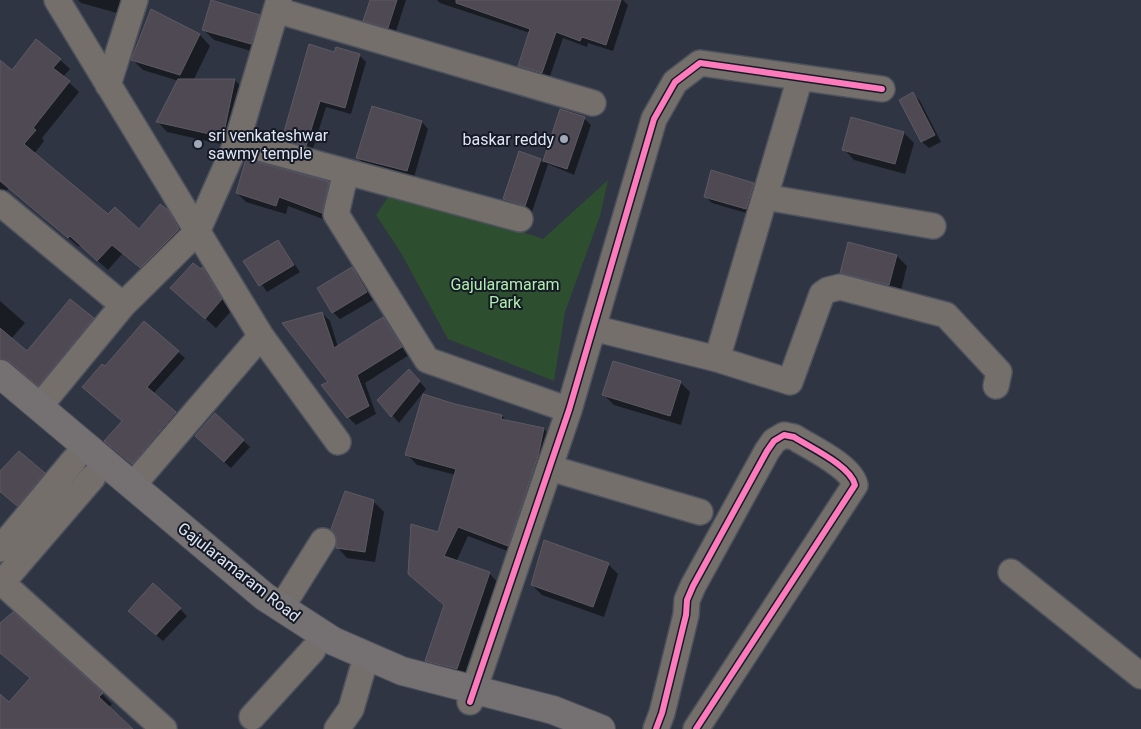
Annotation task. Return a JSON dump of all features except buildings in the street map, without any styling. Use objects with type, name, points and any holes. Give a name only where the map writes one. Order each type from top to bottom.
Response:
[{"type":"main road","name":"Gajularamaram Road","points":[[0,374],[132,486],[282,608],[333,641],[402,670],[564,729]]},
{"type":"main road","name":"Gajularamaram Road","points":[[0,399],[230,592],[262,617],[313,650],[362,671],[428,692],[473,695],[553,710],[601,729]]},
{"type":"street","points":[[57,0],[261,336],[338,442]]},
{"type":"street","points":[[108,85],[135,0]]},
{"type":"street","points":[[39,408],[123,305],[197,232],[237,142],[278,5],[593,103]]},
{"type":"street","points":[[473,695],[569,410],[654,119],[674,82],[700,63],[882,89]]},
{"type":"street","points":[[717,359],[800,78]]},
{"type":"street","points":[[237,142],[520,219]]},
{"type":"street","points":[[346,172],[336,214],[428,360],[569,410]]},
{"type":"street","points":[[765,197],[933,226]]},
{"type":"street","points":[[0,203],[123,305]]},
{"type":"street","points":[[593,328],[717,359],[790,382],[822,294],[828,290],[840,287],[946,315],[999,372],[996,386]]},
{"type":"street","points":[[132,486],[261,336]]},
{"type":"street","points":[[656,729],[662,713],[686,615],[687,600],[693,586],[767,451],[774,441],[784,436],[794,437],[853,476],[855,485],[696,729]]},
{"type":"street","points":[[550,468],[700,512]]},
{"type":"street","points":[[0,549],[83,469]]},
{"type":"street","points":[[83,469],[1,583],[164,729]]},
{"type":"street","points":[[282,608],[322,541]]},
{"type":"street","points":[[1012,572],[1141,676]]},
{"type":"street","points":[[252,717],[313,650]]},
{"type":"street","points":[[337,729],[351,709],[362,671]]},
{"type":"green space","name":"Gajularamaram Park","points":[[608,180],[600,216],[565,312],[554,381],[448,339],[401,253],[376,215],[390,194],[438,203],[543,239]]},
{"type":"cycle path","points":[[470,702],[569,410],[654,119],[675,82],[700,63],[882,89]]},
{"type":"cycle path","points":[[656,729],[662,713],[686,615],[687,600],[693,586],[767,451],[774,441],[784,435],[794,437],[838,464],[852,478],[855,485],[696,729]]},
{"type":"place","name":"baskar reddy","points":[[564,139]]},
{"type":"place","name":"sri venkateshwar sawmy temple","points":[[198,144]]}]
